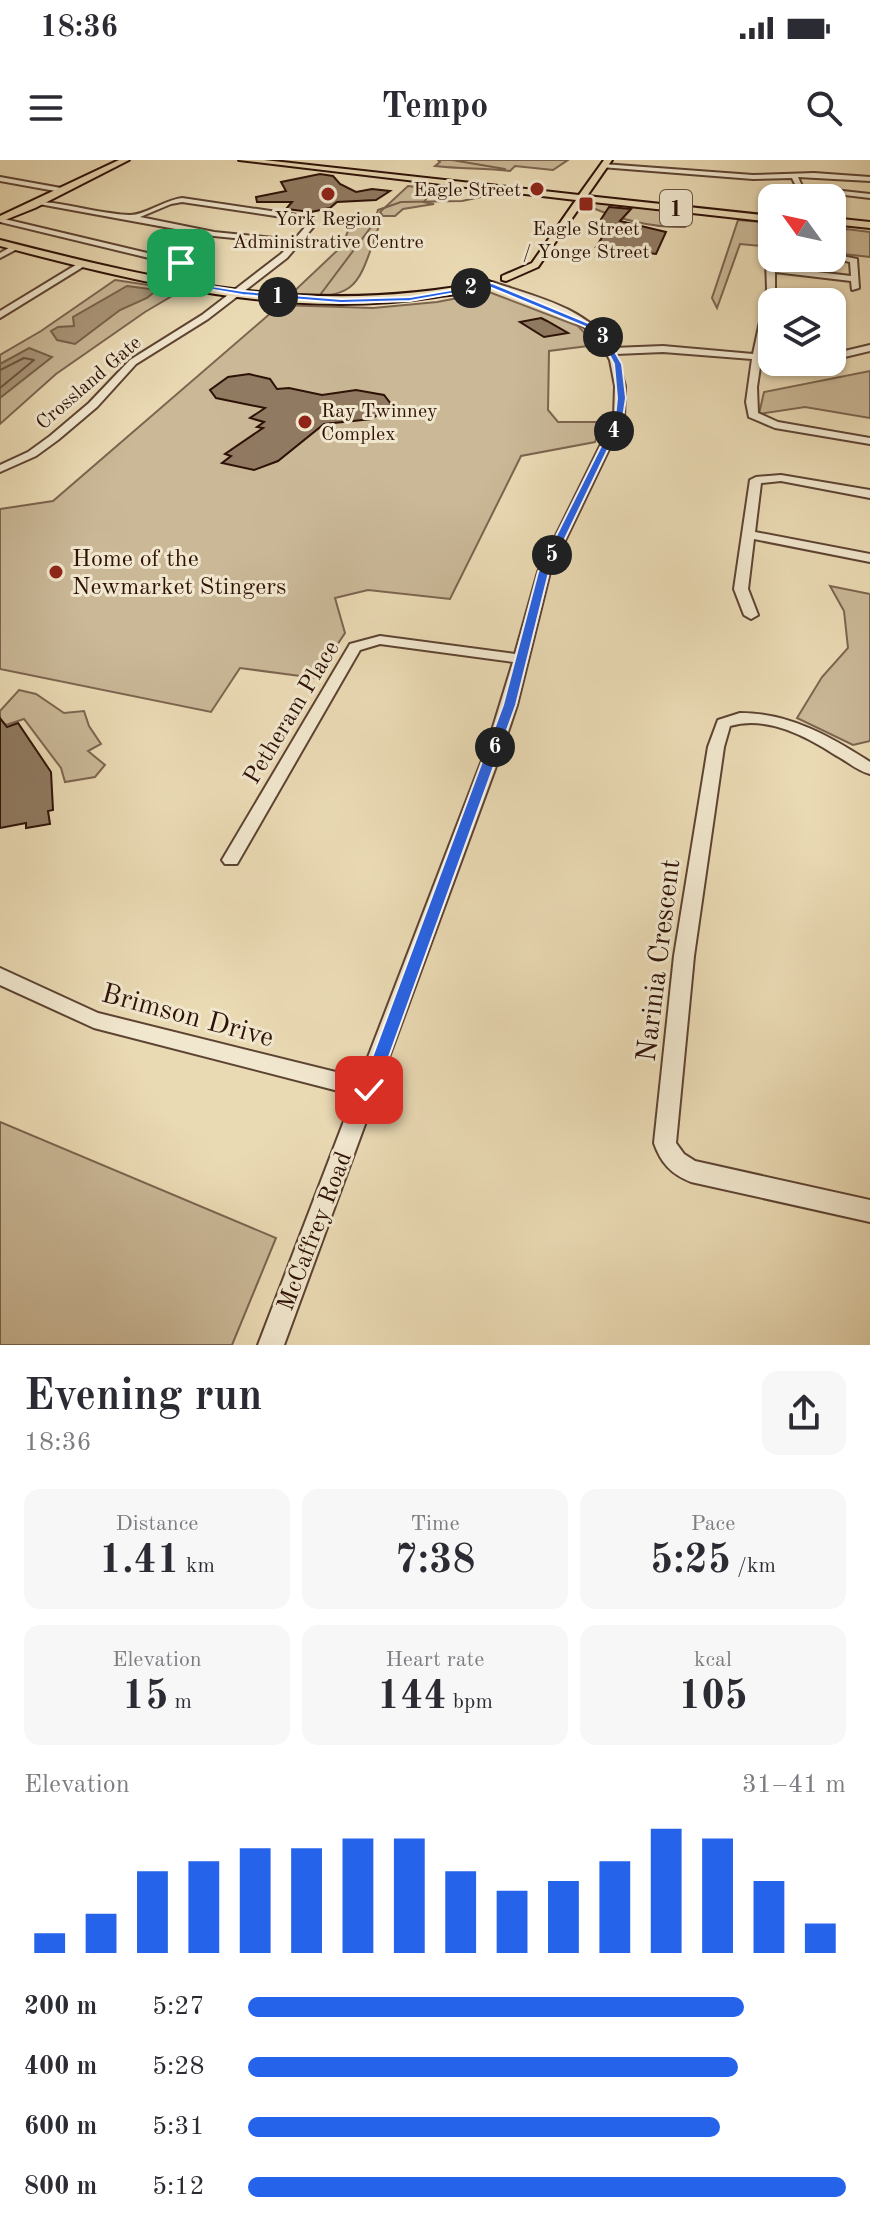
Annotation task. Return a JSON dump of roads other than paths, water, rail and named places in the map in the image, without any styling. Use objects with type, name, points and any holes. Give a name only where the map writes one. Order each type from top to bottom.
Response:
[{"type":"main road","points":[[0,219],[42,204],[61,190],[125,160]]},
{"type":"main road","name":"1","points":[[243,160],[758,214]]},
{"type":"main road","name":"1","points":[[282,160],[581,195]]},
{"type":"main road","points":[[506,278],[535,265],[605,163]]},
{"type":"main road","points":[[846,225],[870,228]]},
{"type":"main road","points":[[0,243],[82,265],[152,279],[306,300],[360,302],[410,299],[489,284]]},
{"type":"street","points":[[713,174],[719,160]]},
{"type":"street","points":[[605,163],[713,174],[795,172],[870,179]]},
{"type":"street","points":[[795,172],[799,187],[805,189],[870,196]]},
{"type":"street","points":[[0,179],[61,190]]},
{"type":"street","points":[[9,189],[23,183]]},
{"type":"street","points":[[42,204],[214,234],[296,242],[311,225],[309,220],[182,200],[169,202],[133,218]]},
{"type":"street","points":[[0,219],[181,263],[152,279]]},
{"type":"street","name":"Crossland Gate","points":[[0,469],[32,454],[54,438],[93,405],[133,362],[205,317],[284,256],[296,242]]},
{"type":"street","points":[[0,256],[17,247]]},
{"type":"street","points":[[790,272],[855,283],[854,261],[846,259]]},
{"type":"street","points":[[0,315],[82,265]]},
{"type":"street","points":[[489,284],[506,278]]},
{"type":"street","points":[[489,284],[588,325],[613,351],[663,349],[758,357],[753,415],[775,425],[870,441]]},
{"type":"street","points":[[846,354],[870,348]]},
{"type":"street","name":"McCaffrey Road","points":[[271,1345],[494,750],[544,572],[619,418],[621,380],[613,351]]},
{"type":"street","points":[[751,615],[741,589],[754,483],[761,477],[781,478],[870,494]]},
{"type":"street","points":[[748,534],[870,558]]},
{"type":"street","name":"Petheram Place","points":[[231,860],[355,647],[380,640],[519,659]]},
{"type":"street","name":"Narinia Crescent","points":[[870,769],[802,730],[754,718],[734,718],[723,723],[716,747],[684,956],[664,1137],[675,1162],[691,1171],[870,1211]]},
{"type":"street","name":"Brimson Drive","points":[[0,976],[94,1020],[369,1090]]},
{"type":"water","points":[[127,286],[157,290],[120,310],[75,344],[57,340],[51,331],[58,327],[74,326],[73,317]]},
{"type":"water","points":[[29,348],[52,357],[0,398],[0,364]]},
{"type":"waterway","points":[[452,160],[505,169]]},
{"type":"waterway","points":[[320,295],[374,223],[378,210],[401,202],[462,201],[499,193]]},
{"type":"place","name":"Eagle Street","points":[[537,189]]},
{"type":"place","name":"York Region Administrative Centre","points":[[328,194]]},
{"type":"place","name":"Eagle Street / Yonge Street","points":[[586,204]]},
{"type":"place","name":"Ray Twinney Complex","points":[[305,422]]},
{"type":"place","name":"Home of the Newmarket Stingers","points":[[56,572]]}]
